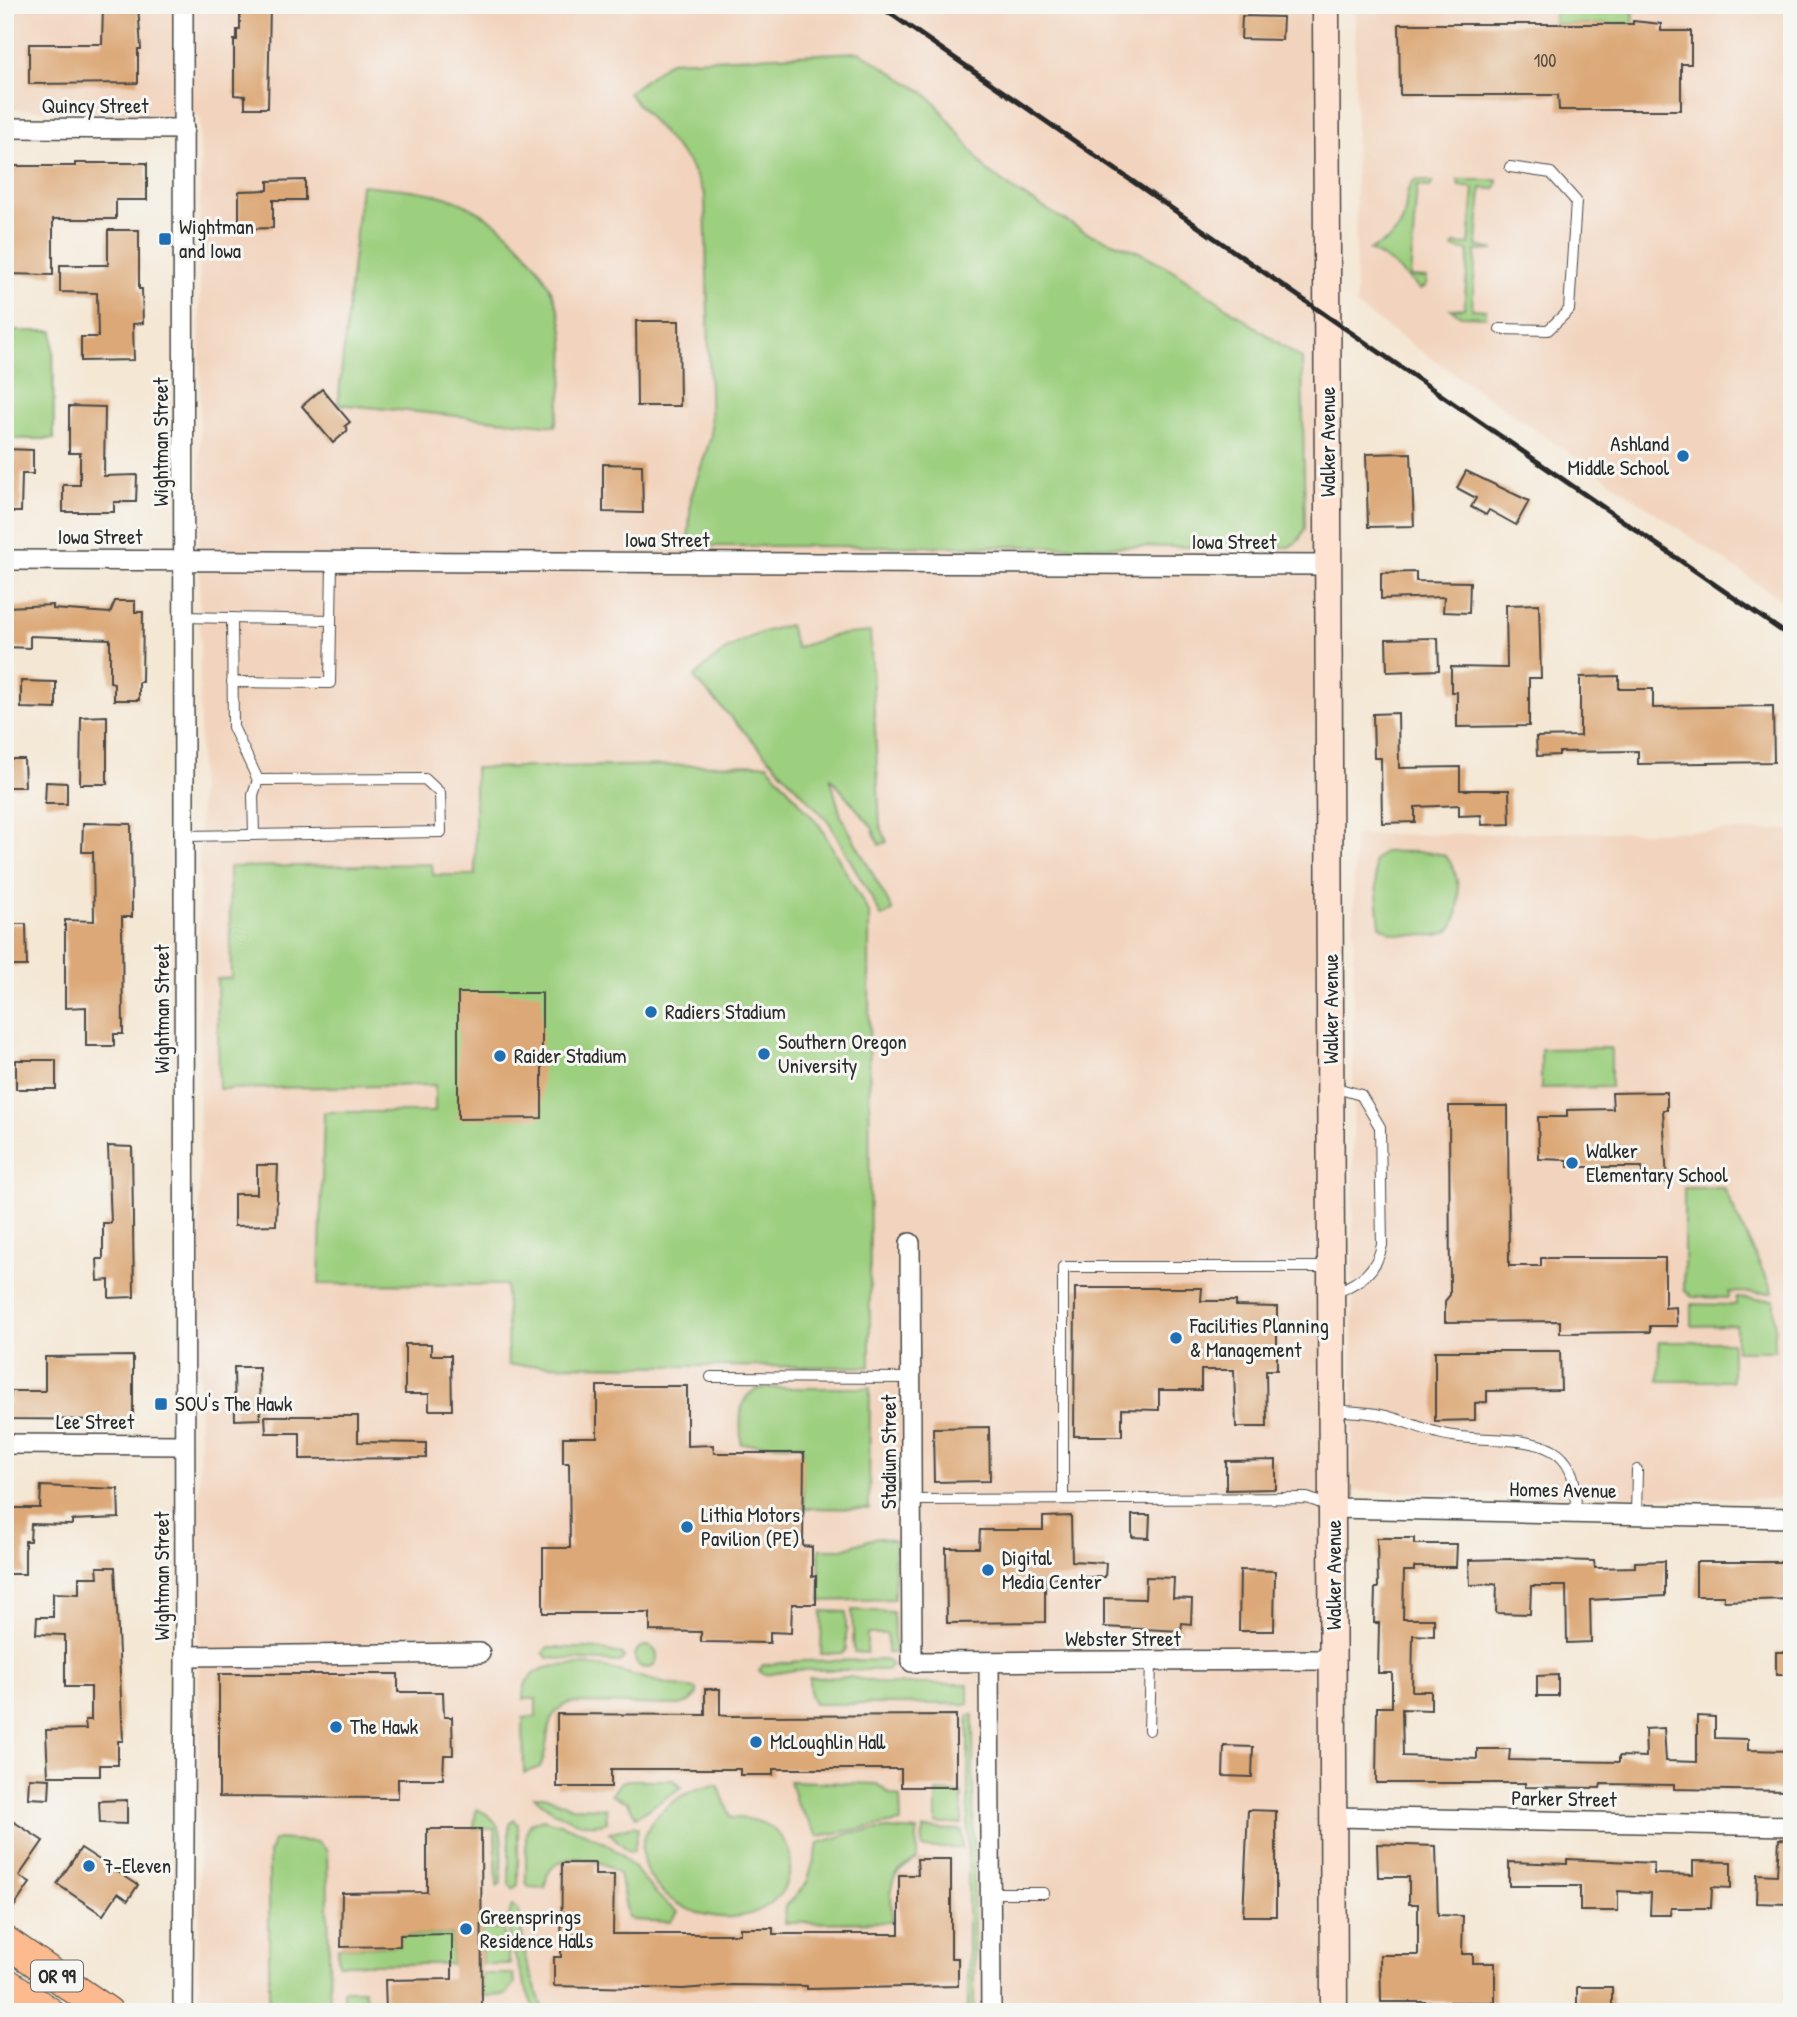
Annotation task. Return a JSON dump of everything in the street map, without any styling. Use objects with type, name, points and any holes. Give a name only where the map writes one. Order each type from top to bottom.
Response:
[{"type":"main road","name":"OR 99","points":[[5,1941],[108,2012]]},
{"type":"main road","name":"OR 99","points":[[5,1982],[49,2012]]},
{"type":"street","name":"Wightman Street","points":[[183,5],[186,1656],[183,2012]]},
{"type":"street","name":"Walker Avenue","points":[[1326,5],[1334,2012]]},
{"type":"street","name":"Quincy Street","points":[[5,128],[184,129]]},
{"type":"street","name":"Iowa Street","points":[[5,560],[1328,565]]},
{"type":"street","name":"Stadium Street","points":[[910,1242],[912,1662]]},
{"type":"street","name":"Lee Street","points":[[5,1444],[184,1445]]},
{"type":"street","name":"Homes Avenue","points":[[1334,1508],[1792,1518]]},
{"type":"street","points":[[186,1656],[480,1653]]},
{"type":"street","name":"Webster Street","points":[[912,1662],[1334,1660]]},
{"type":"street","points":[[989,1662],[991,2012]]},
{"type":"street","name":"Parker Street","points":[[1335,1817],[1792,1826]]},
{"type":"lane","points":[[1500,328],[1548,330],[1569,310],[1576,201],[1551,173],[1510,167]]},
{"type":"lane","points":[[232,682],[330,683],[331,562]]},
{"type":"lane","points":[[184,617],[331,620]]},
{"type":"lane","points":[[232,618],[233,727],[258,780],[253,795],[254,835]]},
{"type":"lane","points":[[184,835],[441,832],[440,793],[425,779],[258,780]]},
{"type":"lane","points":[[1331,1086],[1361,1095],[1380,1127],[1382,1245],[1378,1262],[1364,1279],[1333,1294]]},
{"type":"lane","points":[[1063,1499],[1063,1267],[1333,1267]]},
{"type":"lane","points":[[711,1377],[911,1378]]},
{"type":"lane","points":[[1333,1410],[1382,1415],[1455,1437],[1517,1439],[1538,1443],[1556,1453],[1569,1466],[1575,1482],[1575,1513]]},
{"type":"lane","points":[[1636,1515],[1637,1470]]},
{"type":"lane","points":[[912,1500],[1307,1498],[1334,1508]]},
{"type":"lane","points":[[1150,1730],[1151,1662]]},
{"type":"lane","points":[[991,1893],[1044,1893]]},
{"type":"shaded area","name":"Southern Oregon University","points":[[5,5],[1322,5],[1332,2012],[199,2012],[200,116],[5,109]]},
{"type":"shaded area","name":"Ashland Middle School","points":[[1355,5],[1792,5],[1792,607],[1356,306]]},
{"type":"shaded area","name":"Walker Elementary School","points":[[1792,830],[1792,1499],[1352,1491],[1354,835]]},
{"type":"green space","points":[[1554,5],[1633,5],[1633,24],[1554,24]]},
{"type":"green space","points":[[860,52],[925,93],[987,171],[1017,192],[1087,233],[1135,250],[1171,269],[1302,359],[1305,528],[1299,540],[1289,547],[688,546],[691,497],[711,437],[705,195],[689,163],[628,93],[670,61]]},
{"type":"green space","points":[[1415,180],[1433,182],[1430,187],[1417,186],[1410,277],[1427,278],[1426,286],[1420,289],[1390,262],[1369,250],[1396,232],[1405,213],[1409,187]]},
{"type":"green space","points":[[1458,180],[1498,182],[1495,189],[1481,188],[1477,246],[1494,250],[1476,251],[1472,309],[1486,310],[1486,317],[1461,316],[1451,309],[1464,308],[1469,251],[1453,248],[1455,244],[1469,245],[1474,188],[1459,186]]},
{"type":"green space","points":[[361,185],[445,197],[489,218],[526,252],[541,272],[552,294],[564,341],[561,394],[555,426],[338,404]]},
{"type":"green space","points":[[5,331],[53,331],[54,439],[5,439]]},
{"type":"green space","points":[[789,625],[796,648],[836,635],[870,632],[880,825],[887,842],[879,845],[872,827],[830,777],[841,816],[893,911],[882,917],[829,822],[694,678],[726,650],[761,633]]},
{"type":"green space","name":"Radiers Stadium","points":[[767,764],[820,826],[869,913],[870,1367],[508,1365],[506,1285],[319,1284],[324,1112],[435,1112],[435,1085],[219,1089],[217,979],[231,978],[229,867],[432,864],[433,875],[475,875],[475,768]]},
{"type":"green space","points":[[1384,852],[1431,852],[1443,855],[1449,860],[1457,881],[1458,906],[1453,926],[1447,932],[1436,935],[1406,935],[1380,926],[1374,861]]},
{"type":"green space","points":[[1611,1048],[1611,1087],[1541,1088],[1541,1049]]},
{"type":"green space","points":[[1684,1188],[1724,1188],[1773,1293],[1729,1292],[1729,1298],[1692,1297],[1684,1289]]},
{"type":"green space","points":[[1736,1298],[1774,1300],[1775,1351],[1736,1351],[1736,1325],[1692,1326],[1692,1304],[1736,1305]]},
{"type":"green space","points":[[1659,1342],[1732,1342],[1732,1381],[1659,1381]]},
{"type":"green space","points":[[762,1388],[870,1388],[869,1509],[804,1508],[802,1445],[741,1444],[743,1403],[753,1391]]},
{"type":"green space","points":[[877,1537],[895,1541],[894,1599],[821,1601],[819,1549],[843,1549]]},
{"type":"green space","points":[[852,1610],[893,1612],[895,1653],[887,1653],[887,1634],[867,1634],[867,1653],[854,1652]]},
{"type":"green space","points":[[822,1611],[846,1612],[846,1649],[843,1653],[821,1654]]},
{"type":"green space","points":[[646,1646],[654,1649],[657,1657],[654,1665],[646,1668],[638,1665],[635,1657],[638,1649]]},
{"type":"green space","points":[[547,1648],[591,1648],[623,1654],[624,1658],[619,1662],[548,1658],[543,1653]]},
{"type":"green space","points":[[887,1660],[892,1665],[887,1670],[795,1670],[765,1675],[759,1671],[763,1665],[801,1661]]},
{"type":"green space","points":[[581,1665],[611,1669],[697,1689],[697,1694],[689,1702],[680,1705],[569,1703],[560,1708],[550,1722],[540,1767],[524,1773],[523,1718],[536,1717],[536,1699],[523,1699],[528,1679],[542,1669]]},
{"type":"green space","points":[[850,1677],[886,1684],[968,1684],[968,1704],[814,1704],[810,1696],[809,1678]]},
{"type":"green space","points":[[968,1715],[973,1715],[974,2012],[968,2012]]},
{"type":"green space","points":[[673,1780],[682,1787],[636,1817],[628,1802],[611,1795],[621,1782]]},
{"type":"green space","points":[[790,1781],[877,1784],[890,1794],[900,1797],[901,1822],[818,1836],[796,1802]]},
{"type":"green space","points":[[718,1785],[731,1818],[759,1822],[778,1833],[788,1850],[790,1869],[784,1888],[770,1904],[748,1914],[719,1917],[697,1913],[678,1904],[661,1891],[649,1876],[643,1859],[643,1841],[652,1823],[669,1805],[692,1791]]},
{"type":"green space","points":[[936,1792],[962,1793],[962,1824],[936,1824]]},
{"type":"green space","points":[[534,1796],[544,1796],[571,1807],[606,1808],[607,1822],[578,1822],[549,1808]]},
{"type":"green space","points":[[476,1809],[495,1822],[502,1839],[501,1883],[497,1886],[495,1829],[474,1829]]},
{"type":"green space","points":[[514,1819],[518,1825],[518,1885],[513,1889],[509,1884],[509,1824]]},
{"type":"green space","points":[[543,1819],[584,1833],[613,1848],[678,1912],[670,1922],[632,1920],[628,1917],[619,1874],[610,1867],[586,1859],[563,1861],[554,1866],[548,1875],[545,1888],[529,1887],[526,1882],[526,1833],[530,1823]]},
{"type":"green space","points":[[633,1826],[638,1828],[634,1850],[630,1852],[609,1833]]},
{"type":"green space","points":[[888,1829],[917,1831],[917,1859],[899,1872],[892,1884],[892,1922],[784,1923],[786,1906],[807,1883],[819,1843],[851,1833]]},
{"type":"green space","points":[[923,1829],[962,1830],[962,1848],[922,1848]]},
{"type":"green space","points":[[278,1839],[317,1842],[327,1851],[330,2008],[304,2009],[304,2012],[269,2009],[269,1853],[273,1841]]},
{"type":"green space","points":[[512,1906],[519,1910],[526,1961],[542,2006],[540,2011],[534,2009],[515,1957],[509,1927]]},
{"type":"green space","points":[[481,1929],[503,1929],[510,1964],[482,1964]]},
{"type":"green space","points":[[452,1934],[452,1964],[338,1964],[338,1947],[399,1946],[400,1935]]},
{"type":"green space","points":[[482,1974],[513,1974],[515,1983],[506,1995],[482,1996]]},
{"type":"green space","points":[[343,1990],[364,1990],[370,2012],[344,2012]]},
{"type":"building","points":[[103,5],[138,5],[141,49],[138,49],[138,83],[29,84],[29,44],[102,44]]},
{"type":"building","points":[[240,5],[270,5],[268,108],[245,108],[245,96],[234,95],[234,40],[237,40],[237,30],[240,30]]},
{"type":"building","points":[[1242,16],[1283,17],[1282,40],[1241,39]]},
{"type":"building","points":[[1633,21],[1661,24],[1661,31],[1691,31],[1691,64],[1681,64],[1681,110],[1559,110],[1558,95],[1400,95],[1399,24],[1633,24]]},
{"type":"building","points":[[75,163],[147,163],[147,200],[116,200],[116,219],[53,219],[53,275],[5,274],[5,166],[75,166]]},
{"type":"building","points":[[305,180],[305,200],[273,200],[273,228],[239,229],[239,191],[268,190],[268,181]]},
{"type":"building","points":[[108,230],[139,230],[139,289],[142,289],[143,323],[133,324],[134,360],[81,361],[81,337],[98,337],[97,293],[60,292],[60,265],[108,265]]},
{"type":"building","points":[[636,321],[679,321],[680,406],[637,406]]},
{"type":"building","points":[[322,389],[350,422],[345,426],[348,430],[333,443],[302,406]]},
{"type":"building","points":[[69,406],[105,407],[104,476],[137,475],[136,502],[114,502],[114,512],[63,512],[63,485],[80,485],[80,453],[69,453]]},
{"type":"building","points":[[5,449],[33,450],[33,474],[22,474],[21,512],[5,512]]},
{"type":"building","points":[[1411,453],[1414,526],[1368,527],[1366,454]]},
{"type":"building","points":[[603,464],[642,465],[643,513],[603,512]]},
{"type":"building","points":[[1466,471],[1529,501],[1516,525],[1489,510],[1486,515],[1471,507],[1476,498],[1457,488]]},
{"type":"building","points":[[1416,572],[1416,581],[1470,582],[1469,613],[1443,612],[1444,597],[1381,599],[1381,573]]},
{"type":"building","points":[[115,601],[135,601],[135,612],[143,612],[142,682],[139,682],[139,700],[114,700],[114,683],[110,682],[110,639],[30,636],[30,648],[5,647],[5,607],[53,605],[53,609],[110,613]]},
{"type":"building","points":[[1539,604],[1541,678],[1529,678],[1529,726],[1457,727],[1457,692],[1451,692],[1451,667],[1507,668],[1506,605]]},
{"type":"building","points":[[1438,638],[1439,670],[1387,672],[1386,639]]},
{"type":"building","points":[[1619,676],[1619,689],[1653,689],[1653,708],[1773,706],[1774,762],[1638,764],[1638,751],[1559,752],[1559,755],[1537,756],[1536,737],[1580,736],[1580,677]]},
{"type":"building","points":[[21,681],[56,682],[56,709],[21,708]]},
{"type":"building","points":[[1398,713],[1399,768],[1460,767],[1460,790],[1509,790],[1510,824],[1482,825],[1481,815],[1459,816],[1459,805],[1415,807],[1415,822],[1382,823],[1381,758],[1374,758],[1373,714]]},
{"type":"building","points":[[107,716],[107,784],[80,784],[81,717]]},
{"type":"building","points":[[5,759],[24,759],[25,787],[5,787]]},
{"type":"building","points":[[46,782],[67,783],[67,804],[45,804]]},
{"type":"building","points":[[83,823],[131,824],[132,917],[122,917],[123,1034],[114,1034],[114,1046],[86,1046],[86,1007],[65,1008],[65,920],[94,921],[93,852],[82,852]]},
{"type":"building","points":[[5,924],[26,924],[27,966],[5,966]]},
{"type":"building","name":"Raider Stadium","points":[[458,993],[542,993],[542,1118],[458,1119]]},
{"type":"building","points":[[16,1060],[56,1060],[56,1089],[16,1089]]},
{"type":"building","points":[[1667,1092],[1667,1110],[1663,1110],[1667,1182],[1642,1183],[1642,1167],[1568,1167],[1568,1160],[1539,1159],[1538,1117],[1567,1117],[1567,1110],[1613,1109],[1612,1093]]},
{"type":"building","points":[[1449,1106],[1508,1106],[1509,1266],[1541,1266],[1541,1258],[1665,1258],[1665,1308],[1676,1307],[1677,1326],[1650,1326],[1650,1332],[1560,1333],[1560,1321],[1445,1322],[1445,1301],[1450,1295]]},
{"type":"building","points":[[108,1146],[132,1147],[134,1297],[109,1298],[109,1280],[98,1281],[97,1259],[103,1259],[103,1223],[111,1223]]},
{"type":"building","points":[[257,1165],[278,1165],[276,1225],[234,1226],[234,1194],[257,1194]]},
{"type":"building","name":"Facilities Planning & Management","points":[[1075,1288],[1202,1288],[1201,1301],[1236,1301],[1236,1306],[1277,1307],[1277,1370],[1266,1370],[1267,1427],[1236,1427],[1234,1370],[1201,1370],[1201,1390],[1159,1390],[1159,1410],[1122,1409],[1122,1436],[1074,1436]]},
{"type":"building","points":[[405,1344],[431,1344],[431,1355],[451,1355],[452,1410],[429,1410],[429,1394],[405,1394]]},
{"type":"building","points":[[1435,1351],[1560,1351],[1561,1390],[1487,1391],[1487,1402],[1475,1403],[1475,1420],[1435,1421]]},
{"type":"building","points":[[133,1356],[133,1420],[5,1419],[5,1404],[10,1404],[11,1391],[45,1391],[45,1357]]},
{"type":"building","points":[[234,1367],[259,1367],[260,1419],[235,1420]]},
{"type":"building","name":"Lithia Motors Pavilion (PE)","points":[[597,1386],[687,1386],[687,1446],[713,1445],[714,1453],[804,1453],[803,1546],[812,1547],[812,1577],[816,1576],[816,1604],[792,1604],[791,1633],[770,1632],[770,1643],[701,1642],[701,1632],[650,1631],[650,1613],[543,1613],[543,1548],[570,1548],[569,1463],[563,1463],[563,1437],[597,1437]]},
{"type":"building","points":[[265,1416],[358,1416],[358,1442],[426,1443],[426,1458],[300,1459],[300,1433],[266,1433]]},
{"type":"building","points":[[989,1427],[990,1481],[934,1482],[933,1428]]},
{"type":"building","points":[[1276,1460],[1276,1489],[1226,1490],[1226,1461]]},
{"type":"building","points":[[41,1486],[118,1489],[119,1518],[72,1520],[72,1525],[31,1524],[30,1541],[25,1541],[25,1574],[5,1574],[5,1550],[9,1550],[10,1508],[40,1508]]},
{"type":"building","points":[[1132,1515],[1150,1515],[1149,1538],[1132,1537]]},
{"type":"building","name":"Digital Media Center","points":[[1071,1516],[1072,1561],[1106,1563],[1105,1577],[1045,1578],[1045,1622],[947,1623],[946,1548],[979,1548],[980,1530],[1043,1530],[1043,1517]]},
{"type":"building","points":[[1377,1538],[1414,1538],[1414,1544],[1457,1544],[1456,1567],[1414,1567],[1414,1571],[1404,1571],[1403,1619],[1434,1619],[1434,1636],[1413,1635],[1412,1691],[1431,1691],[1431,1710],[1402,1709],[1403,1756],[1477,1759],[1477,1749],[1510,1749],[1509,1760],[1619,1762],[1619,1756],[1646,1757],[1645,1729],[1664,1728],[1666,1761],[1697,1762],[1697,1716],[1715,1717],[1715,1738],[1748,1739],[1748,1750],[1792,1751],[1792,1791],[1674,1789],[1674,1785],[1601,1784],[1600,1788],[1525,1787],[1525,1783],[1376,1783],[1377,1707],[1392,1707],[1392,1673],[1378,1673],[1379,1623],[1374,1623],[1375,1588],[1378,1588]]},
{"type":"building","points":[[1469,1560],[1594,1561],[1595,1568],[1635,1567],[1635,1562],[1665,1561],[1665,1596],[1590,1600],[1591,1642],[1567,1643],[1566,1586],[1531,1586],[1530,1614],[1496,1613],[1497,1584],[1470,1585]]},
{"type":"building","points":[[1696,1562],[1792,1562],[1792,1599],[1724,1601],[1724,1596],[1696,1596]]},
{"type":"building","points":[[97,1567],[115,1567],[123,1741],[118,1741],[118,1765],[100,1765],[100,1776],[48,1776],[46,1730],[86,1729],[85,1720],[91,1720],[91,1687],[65,1687],[65,1635],[36,1634],[37,1617],[53,1617],[53,1593],[79,1594],[79,1577],[98,1577]]},
{"type":"building","points":[[1240,1570],[1275,1571],[1274,1631],[1239,1631]]},
{"type":"building","points":[[1146,1577],[1174,1578],[1173,1598],[1192,1599],[1191,1624],[1182,1623],[1181,1631],[1104,1627],[1104,1598],[1145,1599]]},
{"type":"building","points":[[1776,1652],[1792,1652],[1792,1675],[1776,1675]]},
{"type":"building","name":"The Hawk","points":[[219,1674],[398,1674],[398,1692],[443,1692],[444,1717],[452,1717],[453,1755],[444,1755],[443,1779],[398,1779],[398,1798],[219,1797]]},
{"type":"building","points":[[1558,1675],[1558,1696],[1537,1696],[1537,1676]]},
{"type":"building","name":"McLoughlin Hall","points":[[705,1689],[720,1689],[720,1715],[728,1716],[956,1715],[956,1787],[901,1787],[901,1769],[773,1769],[773,1775],[740,1775],[740,1769],[611,1769],[611,1787],[557,1787],[557,1714],[705,1715]]},
{"type":"building","points":[[1224,1746],[1253,1747],[1252,1777],[1223,1776]]},
{"type":"building","points":[[29,1778],[50,1779],[49,1799],[28,1798]]},
{"type":"building","points":[[127,1800],[127,1824],[100,1823],[99,1801]]},
{"type":"building","points":[[1248,1810],[1276,1811],[1276,1916],[1243,1916]]},
{"type":"building","points":[[5,1816],[43,1841],[19,1876],[30,1883],[5,1920]]},
{"type":"building","points":[[427,1829],[481,1829],[482,2012],[386,2012],[385,1980],[452,1979],[452,1934],[400,1935],[400,1946],[341,1947],[342,1893],[427,1892]]},
{"type":"building","points":[[1779,1839],[1792,1840],[1791,1904],[1756,1903],[1757,1874],[1777,1875]]},
{"type":"building","points":[[1377,1844],[1436,1846],[1438,1915],[1463,1916],[1462,1954],[1473,1954],[1473,1963],[1495,1963],[1495,2002],[1381,2002],[1380,1955],[1418,1955],[1418,1904],[1409,1904],[1409,1877],[1378,1877]]},
{"type":"building","name":"7-Eleven","points":[[81,1848],[138,1885],[128,1900],[118,1893],[103,1915],[57,1884]]},
{"type":"building","points":[[917,1859],[951,1859],[951,1958],[958,1958],[958,1986],[807,1989],[807,1986],[732,1985],[683,1989],[554,1986],[554,1957],[561,1957],[562,1863],[595,1863],[595,1875],[614,1875],[613,1934],[740,1934],[740,1928],[773,1928],[773,1934],[899,1934],[899,1875],[918,1875]]},
{"type":"building","points":[[1567,1859],[1654,1863],[1654,1874],[1693,1875],[1693,1861],[1731,1862],[1731,1888],[1712,1887],[1711,1908],[1671,1908],[1670,1915],[1650,1915],[1651,1893],[1618,1891],[1618,1911],[1580,1911],[1580,1886],[1509,1886],[1509,1862],[1567,1864]]},
{"type":"building","points":[[1577,1987],[1612,1987],[1612,2012],[1577,2012]]},
{"type":"railway","points":[[878,5],[1792,638]]},
{"type":"place","name":"Wightman and Iowa","points":[[165,239]]},
{"type":"place","name":"Ashland Middle School","points":[[1683,456]]},
{"type":"place","name":"Radiers Stadium","points":[[651,1012]]},
{"type":"place","name":"Southern Oregon University","points":[[764,1054]]},
{"type":"place","name":"Raider Stadium","points":[[500,1056]]},
{"type":"place","name":"Walker Elementary School","points":[[1572,1163]]},
{"type":"place","name":"Facilities Planning & Management","points":[[1176,1338]]},
{"type":"place","name":"SOU's The Hawk","points":[[161,1404]]},
{"type":"place","name":"Lithia Motors Pavilion (PE)","points":[[687,1527]]},
{"type":"place","name":"Digital Media Center","points":[[988,1570]]},
{"type":"place","name":"The Hawk","points":[[336,1727]]},
{"type":"place","name":"McLoughlin Hall","points":[[756,1742]]},
{"type":"place","name":"7-Eleven","points":[[89,1866]]},
{"type":"place","name":"Greensprings Residence Halls","points":[[466,1929]]}]
